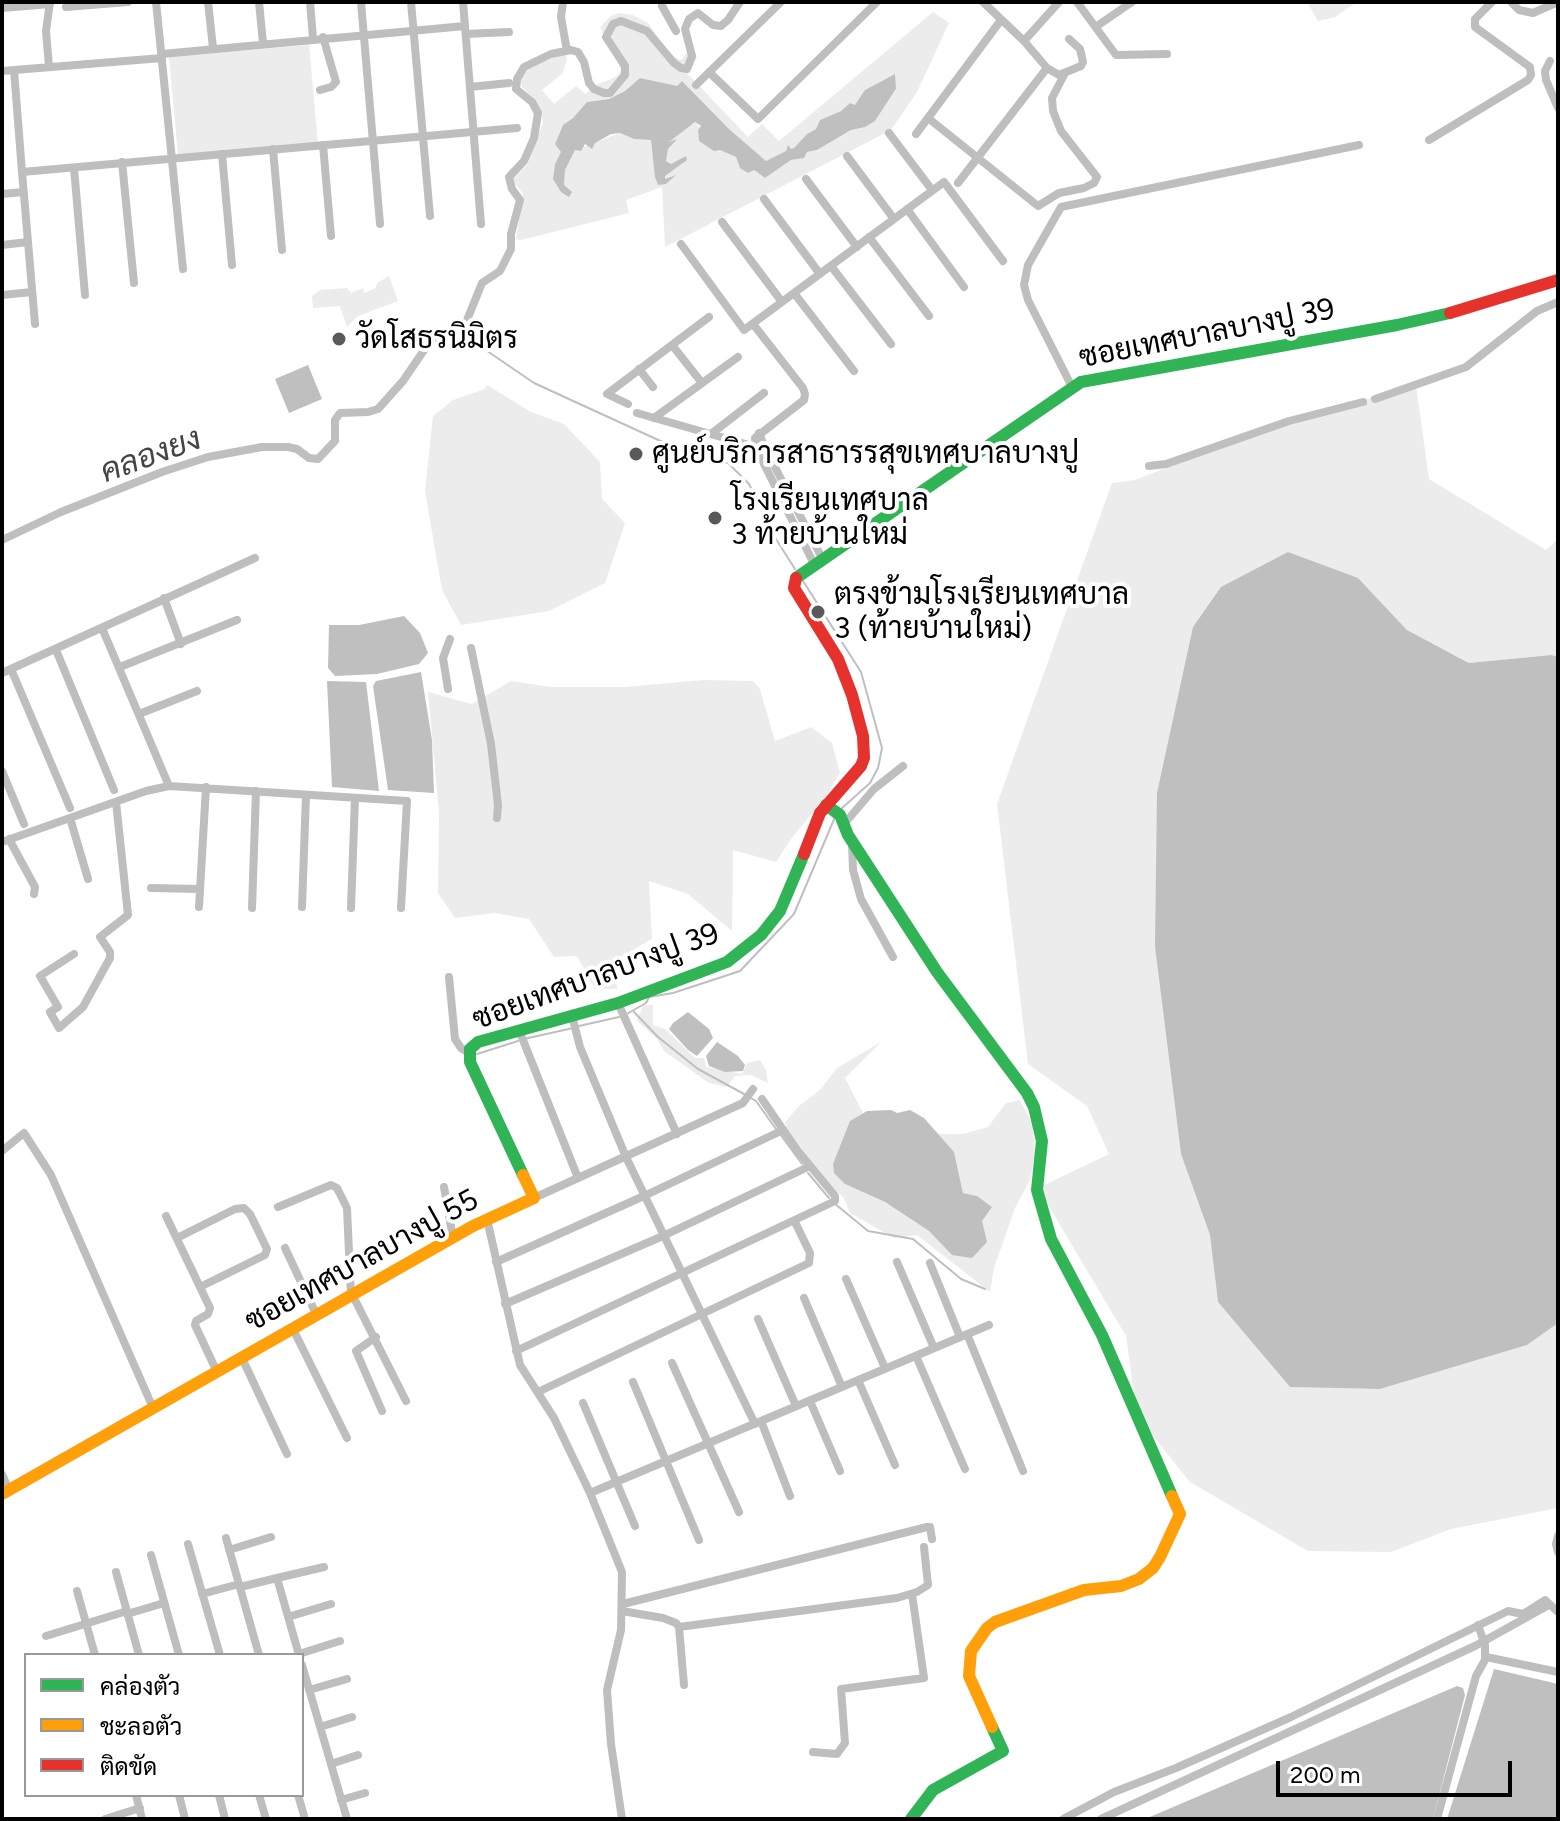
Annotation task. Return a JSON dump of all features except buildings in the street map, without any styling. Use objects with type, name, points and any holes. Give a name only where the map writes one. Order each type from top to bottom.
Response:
[{"type":"street","points":[[66,7],[128,2]]},
{"type":"street","points":[[156,2],[183,269]]},
{"type":"street","points":[[208,2],[213,48]]},
{"type":"street","points":[[259,2],[263,43]]},
{"type":"street","points":[[310,2],[318,38],[336,82],[320,90]]},
{"type":"street","points":[[361,2],[380,224]]},
{"type":"street","points":[[411,2],[430,216]]},
{"type":"street","points":[[463,2],[481,224]]},
{"type":"street","points":[[696,85],[781,2]]},
{"type":"street","points":[[709,72],[758,119],[877,2]]},
{"type":"street","points":[[983,2],[1047,68],[1059,75],[1081,66],[1083,62],[1080,49],[1069,39]]},
{"type":"street","points":[[1024,41],[1059,2]]},
{"type":"street","points":[[1077,2],[1119,56],[1167,54]]},
{"type":"street","points":[[1097,26],[1132,2]]},
{"type":"street","points":[[1429,140],[1528,80],[1531,75],[1530,67],[1474,25],[1475,19],[1492,2]]},
{"type":"street","points":[[1511,2],[1519,10],[1533,13],[1558,2]]},
{"type":"street","points":[[2,8],[50,3],[46,31],[49,67]]},
{"type":"street","points":[[660,3],[676,31]]},
{"type":"street","points":[[916,134],[1001,20]]},
{"type":"street","points":[[2,71],[414,30],[509,32]]},
{"type":"street","points":[[1550,61],[1545,71],[1546,80],[1558,108]]},
{"type":"street","points":[[958,183],[1047,68]]},
{"type":"street","points":[[14,70],[35,324]]},
{"type":"street","points":[[928,118],[1037,206],[1059,193],[1077,191],[1094,183],[1096,174],[1061,131],[1053,111],[1052,98],[1064,75]]},
{"type":"street","points":[[470,87],[509,83]]},
{"type":"street","points":[[22,172],[517,128]]},
{"type":"street","points":[[889,133],[932,190]]},
{"type":"street","points":[[323,145],[331,236]]},
{"type":"street","points":[[1072,387],[1028,300],[1024,285],[1028,265],[1061,207],[1359,145]]},
{"type":"street","points":[[273,149],[282,250]]},
{"type":"street","points":[[222,154],[232,265]]},
{"type":"street","points":[[847,156],[894,219]]},
{"type":"street","points":[[122,162],[134,283]]},
{"type":"street","points":[[74,168],[85,295]]},
{"type":"street","points":[[806,179],[857,247]]},
{"type":"street","points":[[681,244],[744,330],[944,182],[1003,261]]},
{"type":"street","points":[[2,194],[23,192]]},
{"type":"street","points":[[764,199],[820,274]]},
{"type":"street","points":[[907,209],[964,287]]},
{"type":"street","points":[[722,222],[782,302]]},
{"type":"street","points":[[869,237],[929,316]]},
{"type":"street","points":[[2,245],[28,242]]},
{"type":"street","points":[[831,266],[891,344]]},
{"type":"street","name":"ซอยเทศบาลบางปู 39","points":[[534,1198],[470,1062],[469,1053],[478,1042],[573,1024],[727,962],[769,926],[789,893],[815,824],[836,813],[861,766],[864,749],[861,725],[844,673],[794,588],[797,577],[1072,387],[1089,380],[1397,325],[1466,309],[1558,280]]},
{"type":"street","points":[[2,295],[32,292]]},
{"type":"street","points":[[794,293],[854,371]]},
{"type":"street","points":[[628,404],[607,394],[709,317]]},
{"type":"street","points":[[753,324],[805,394],[804,400],[755,438],[756,447],[818,561]]},
{"type":"street","points":[[672,345],[702,383]]},
{"type":"street","points":[[654,418],[738,357]]},
{"type":"street","points":[[639,369],[653,387]]},
{"type":"street","points":[[711,434],[764,393]]},
{"type":"street","points":[[637,413],[756,447]]},
{"type":"street","points":[[759,433],[818,561]]},
{"type":"street","points":[[2,673],[255,558]]},
{"type":"street","points":[[164,598],[181,644]]},
{"type":"street","points":[[120,667],[237,620]]},
{"type":"street","points":[[102,628],[169,786]]},
{"type":"street","points":[[448,689],[443,658],[450,639]]},
{"type":"street","points":[[471,648],[491,744],[497,818]]},
{"type":"street","points":[[56,650],[114,790]]},
{"type":"street","points":[[11,669],[70,808]]},
{"type":"street","points":[[139,714],[197,691]]},
{"type":"street","points":[[903,766],[836,813],[937,972],[1027,1093],[1034,1107],[1042,1141],[1037,1190],[1051,1239],[1102,1335],[1180,1514],[1153,1568],[1131,1584],[1073,1593],[995,1622],[987,1628],[971,1651],[969,1676],[1003,1751],[933,1790],[911,1819]]},
{"type":"street","points":[[2,771],[24,824]]},
{"type":"street","points":[[34,894],[35,887],[6,840],[169,786],[206,787],[407,801],[401,908]]},
{"type":"street","points":[[199,907],[206,787]]},
{"type":"street","points":[[252,908],[256,791]]},
{"type":"street","points":[[302,907],[306,795]]},
{"type":"street","points":[[351,908],[355,798]]},
{"type":"street","points":[[74,954],[40,976],[58,1007],[50,1012],[59,1028],[83,1007],[110,958],[110,952],[100,937],[128,915],[116,802]]},
{"type":"street","points":[[70,818],[88,879]]},
{"type":"street","points":[[852,842],[853,870],[861,899],[893,957]]},
{"type":"street","points":[[151,888],[200,889]]},
{"type":"street","points":[[449,977],[455,1039],[469,1053]]},
{"type":"street","points":[[620,1007],[677,1134]]},
{"type":"street","points":[[573,1024],[626,1157],[681,1274],[758,1422],[790,1496]]},
{"type":"street","points":[[522,1036],[578,1178]]},
{"type":"street","name":"ซอยเทศบาลบางปู 55","points":[[5,1492],[487,1219],[743,1103],[750,1094]]},
{"type":"street","points":[[516,1351],[833,1203],[835,1196],[779,1131],[762,1099]]},
{"type":"street","points":[[496,1262],[779,1131]]},
{"type":"street","points":[[2,1151],[24,1133],[51,1175],[153,1408]]},
{"type":"street","points":[[505,1304],[663,1236],[807,1167]]},
{"type":"street","points":[[278,1207],[331,1185],[337,1188],[347,1208],[352,1297],[376,1337],[406,1401]]},
{"type":"street","points":[[444,1187],[453,1238]]},
{"type":"street","points":[[177,1238],[235,1209],[244,1208],[267,1249],[265,1255],[200,1287]]},
{"type":"street","points":[[166,1216],[210,1311],[195,1325],[217,1372]]},
{"type":"street","points":[[487,1219],[516,1351],[525,1373],[554,1418],[590,1493],[622,1572],[621,1630],[607,1690],[622,1819]]},
{"type":"street","points":[[538,1392],[809,1263],[810,1253],[795,1222]]},
{"type":"street","points":[[285,1248],[317,1316]]},
{"type":"street","points":[[897,1262],[934,1348]]},
{"type":"street","points":[[930,1263],[1023,1471]]},
{"type":"street","points":[[846,1279],[885,1368]]},
{"type":"street","points":[[804,1298],[842,1387]]},
{"type":"street","points":[[758,1319],[796,1406]]},
{"type":"street","points":[[590,1493],[989,1325]]},
{"type":"street","points":[[293,1329],[347,1438]]},
{"type":"street","points":[[376,1337],[356,1351],[382,1411]]},
{"type":"street","points":[[916,1356],[965,1469]]},
{"type":"street","points":[[242,1358],[287,1454]]},
{"type":"street","points":[[672,1363],[739,1512]]},
{"type":"street","points":[[858,1380],[895,1465]]},
{"type":"street","points":[[633,1382],[699,1540]]},
{"type":"street","points":[[810,1401],[840,1471]]},
{"type":"street","points":[[583,1403],[635,1526]]},
{"type":"street","points":[[2,1474],[5,1492]]},
{"type":"street","points":[[623,1607],[927,1527],[930,1527],[932,1539]]},
{"type":"street","points":[[1558,1536],[1558,1552]]},
{"type":"street","points":[[229,1550],[271,1537]]},
{"type":"street","points":[[226,1538],[258,1653]]},
{"type":"street","points":[[188,1544],[219,1653]]},
{"type":"street","points":[[679,1627],[912,1594],[928,1585],[924,1547]]},
{"type":"street","points":[[151,1555],[178,1653]]},
{"type":"street","points":[[202,1594],[324,1567]]},
{"type":"street","points":[[116,1572],[138,1653]]},
{"type":"street","points":[[277,1578],[299,1653]]},
{"type":"street","points":[[77,1591],[94,1653]]},
{"type":"street","points":[[813,1752],[837,1754],[845,1743],[841,1689],[924,1678],[912,1594]]},
{"type":"street","points":[[1063,1819],[1114,1792],[1291,1717],[1480,1630],[1508,1611],[1523,1614],[1545,1600],[1558,1612]]},
{"type":"street","points":[[46,1636],[164,1603]]},
{"type":"street","points":[[288,1617],[331,1604]]},
{"type":"street","points":[[623,1607],[676,1623],[679,1627],[684,1685]]},
{"type":"street","points":[[1437,1819],[1476,1676],[1486,1657],[1480,1630]]},
{"type":"street","points":[[302,1653],[340,1641]]},
{"type":"street","points":[[1486,1657],[1558,1672]]},
{"type":"street","points":[[304,1672],[347,1819]]},
{"type":"street","points":[[309,1690],[347,1679]]},
{"type":"street","points":[[320,1727],[352,1717]]},
{"type":"street","points":[[331,1764],[358,1755]]},
{"type":"street","points":[[341,1800],[365,1793]]},
{"type":"street","points":[[137,1797],[142,1819]]},
{"type":"street","points":[[180,1797],[185,1819]]},
{"type":"street","points":[[220,1797],[225,1819]]},
{"type":"street","points":[[260,1797],[266,1819]]},
{"type":"street","points":[[299,1797],[305,1819]]},
{"type":"street","points":[[105,1819],[140,1808]]},
{"type":"shaded area","points":[[1307,2],[1357,2],[1335,17],[1318,21]]},
{"type":"shaded area","points":[[933,12],[949,23],[917,92],[891,130],[665,247],[662,187],[626,200],[629,213],[516,239],[523,194],[514,178],[527,165],[543,123],[535,100],[520,81],[527,68],[564,54],[567,58],[563,73],[542,90],[554,104],[576,86],[585,94],[598,84],[616,77],[621,70],[600,27],[611,16],[620,13],[633,15],[648,23],[671,56],[681,60],[689,50],[697,58],[687,73],[748,137],[762,124],[779,141]],"holes":[[[640,78],[677,87],[682,81],[766,161],[786,151],[788,146],[794,148],[816,129],[820,120],[841,111],[850,103],[855,105],[866,90],[885,79],[896,90],[875,121],[807,152],[804,158],[791,160],[765,178],[736,157],[720,150],[695,122],[667,144],[665,160],[671,164],[686,157],[664,176],[665,179],[675,175],[658,185],[651,140],[634,139],[620,133],[575,150],[565,170],[564,185],[555,164],[562,152],[555,144],[563,125],[587,102],[609,99]]]},
{"type":"shaded area","points":[[309,45],[318,143],[178,155],[169,57]]},
{"type":"shaded area","points":[[895,74],[896,89],[875,121],[807,152],[804,158],[791,160],[765,178],[754,170],[748,173],[740,168],[736,157],[720,150],[714,151],[699,141],[698,130],[701,126],[695,122],[669,142],[677,139],[668,149],[666,161],[671,164],[686,156],[687,160],[665,176],[665,179],[676,175],[666,184],[658,185],[655,177],[651,140],[634,139],[620,133],[611,134],[595,143],[592,149],[585,144],[581,151],[575,150],[565,170],[564,185],[572,192],[569,197],[561,192],[553,179],[561,152],[555,144],[563,125],[587,102],[609,99],[640,78],[677,86],[682,81],[766,161],[786,151],[788,145],[794,148],[816,129],[820,120],[841,111],[850,103],[855,105],[865,90]]},
{"type":"shaded area","points":[[389,276],[398,301],[358,316],[347,327],[340,306],[313,308],[312,296],[320,290],[347,288],[351,293],[363,288],[364,293],[376,288],[377,283]]},
{"type":"shaded area","points":[[308,365],[322,399],[289,413],[275,379]]},
{"type":"shaded area","points":[[487,385],[531,412],[564,424],[600,462],[602,499],[625,523],[605,583],[549,611],[461,625],[442,590],[425,491],[433,416],[453,400],[485,389]]},
{"type":"shaded area","points":[[1416,385],[1429,479],[1546,550],[1558,539],[1558,657],[1550,655],[1470,663],[1407,630],[1358,578],[1155,947],[1181,1154],[1210,1235],[1218,1302],[1290,1387],[1380,1389],[1527,1345],[1558,1323],[1558,1508],[1451,1529],[1391,1552],[1308,1551],[1190,1482],[1137,1416],[1126,1336],[1038,1188],[1109,1154],[1087,1106],[1028,1064],[997,804],[1112,483],[1135,480],[1271,427]]},
{"type":"shaded area","points":[[1288,552],[1358,578],[1407,630],[1469,663],[1551,655],[1558,657],[1558,1323],[1527,1345],[1380,1389],[1290,1387],[1218,1302],[1210,1235],[1181,1154],[1155,947],[1157,793],[1193,627],[1221,587]]},
{"type":"shaded area","points":[[404,616],[420,633],[428,653],[419,664],[377,674],[335,676],[328,668],[329,625],[359,625]]},
{"type":"shaded area","points":[[421,672],[432,740],[434,793],[388,790],[373,686],[376,681]]},
{"type":"shaded area","points":[[703,680],[753,681],[760,689],[775,741],[811,727],[832,743],[840,773],[776,862],[733,850],[732,931],[688,894],[649,881],[652,939],[614,961],[617,989],[595,989],[577,956],[554,957],[529,919],[495,913],[455,918],[438,893],[439,813],[428,692],[472,704],[511,681],[551,687],[625,687]]},
{"type":"shaded area","points":[[327,681],[366,682],[379,791],[332,787]]},
{"type":"shaded area","points":[[643,1005],[653,1005],[653,1025],[665,1029],[695,1058],[704,1058],[706,1067],[742,1074],[747,1063],[760,1060],[768,1083],[751,1075],[735,1076],[727,1087],[709,1083],[664,1051],[657,1039],[637,1021]]},
{"type":"shaded area","points":[[688,1012],[709,1029],[713,1038],[697,1056],[669,1029]]},
{"type":"shaded area","points":[[717,1042],[738,1056],[745,1065],[743,1071],[725,1072],[709,1066],[706,1056]]},
{"type":"shaded area","points":[[881,1042],[845,1078],[863,1113],[850,1121],[845,1184],[885,1202],[929,1231],[952,1255],[982,1221],[977,1196],[963,1193],[954,1152],[937,1134],[963,1134],[988,1127],[1006,1103],[1020,1100],[1033,1125],[1035,1154],[1030,1180],[1015,1208],[994,1268],[990,1292],[917,1235],[894,1238],[850,1213],[844,1198],[812,1169],[789,1138],[785,1122],[799,1106],[820,1090],[837,1068]]},
{"type":"shaded area","points":[[891,1110],[897,1113],[910,1110],[924,1118],[954,1152],[963,1193],[977,1196],[992,1207],[982,1221],[987,1242],[972,1258],[952,1255],[929,1231],[885,1202],[845,1184],[834,1173],[833,1164],[850,1121],[867,1111]]},
{"type":"shaded area","points":[[1494,1669],[1558,1684],[1558,1819],[1447,1819]]},
{"type":"shaded area","points":[[1457,1686],[1463,1688],[1465,1695],[1433,1819],[1145,1819]]},
{"type":"waterway","points":[[563,2],[561,17],[567,51]]},
{"type":"waterway","name":"คลองยง","points":[[2,540],[61,512],[208,457],[262,447],[288,447],[297,449],[309,458],[318,459],[335,441],[335,420],[340,413],[378,409],[403,381],[431,340],[463,330],[482,283],[500,271],[511,249],[511,234],[520,200],[512,189],[509,177],[524,161],[534,138],[538,113],[532,102],[516,89],[517,79],[524,67],[551,54],[571,50],[578,52],[589,83],[594,89],[610,93],[625,75],[625,66],[606,37],[613,24],[621,21],[647,31],[674,63],[687,69],[692,56],[685,29],[689,19],[698,13],[713,25],[721,26],[740,2]]},
{"type":"waterway","points":[[1375,399],[1466,367],[1537,311],[1558,302]]},
{"type":"waterway","points":[[463,330],[474,342],[534,383],[667,444],[728,463],[749,484],[774,536],[795,569]]},
{"type":"waterway","points":[[1149,466],[1166,464],[1289,421],[1363,402]]},
{"type":"waterway","points":[[803,581],[861,672],[882,748],[878,768],[870,783],[841,809]]},
{"type":"waterway","points":[[625,1015],[646,1003],[649,997],[673,993],[740,971],[794,914],[835,817]]},
{"type":"waterway","points":[[634,1012],[658,1037],[698,1069],[744,1094]]},
{"type":"waterway","points":[[579,1026],[619,1017]]},
{"type":"waterway","points":[[524,1039],[573,1028]]},
{"type":"waterway","points":[[477,1054],[518,1041]]},
{"type":"waterway","points":[[749,1097],[756,1101],[776,1129]]},
{"type":"waterway","points":[[780,1134],[802,1164]]},
{"type":"waterway","points":[[808,1173],[829,1198]]},
{"type":"waterway","points":[[834,1203],[868,1231],[913,1239],[961,1279],[985,1289]]},
{"type":"waterway","points":[[1101,1819],[1475,1646],[1547,1606]]},
{"type":"traffic: fast","points":[[796,578],[1081,382],[1450,313]]},
{"type":"traffic: fast","points":[[826,805],[840,815],[848,835],[937,972],[1027,1093],[1034,1107],[1042,1141],[1037,1190],[1051,1239],[1102,1335],[1172,1496]]},
{"type":"traffic: fast","points":[[523,1175],[470,1062],[470,1049],[478,1042],[618,1003],[727,962],[761,935],[780,911],[804,854]]},
{"type":"traffic: fast","points":[[911,1819],[933,1790],[1003,1751],[992,1727]]},
{"type":"traffic: slow","points":[[2,1494],[473,1226],[534,1198],[523,1175]]},
{"type":"traffic: slow","points":[[992,1727],[969,1676],[971,1651],[987,1628],[995,1622],[1084,1590],[1121,1586],[1139,1579],[1153,1568],[1160,1557],[1180,1514],[1172,1496]]},
{"type":"traffic: jam","points":[[1450,313],[1558,280]]},
{"type":"traffic: jam","points":[[796,578],[794,588],[838,659],[852,695],[863,736],[864,758],[861,766],[820,813],[804,854]]},
{"type":"place","name":"วัดโสธรนิมิตร","points":[[339,339]]},
{"type":"place","name":"ศูนย์บริการสาธารรสุขเทศบาลบางปู","points":[[636,454]]},
{"type":"place","name":"โรงเรียนเทศบาล 3 ท้ายบ้านใหม่","points":[[715,518]]},
{"type":"place","name":"ตรงข้ามโรงเรียนเทศบาล 3 (ท้ายบ้านใหม่)","points":[[818,612]]}]
